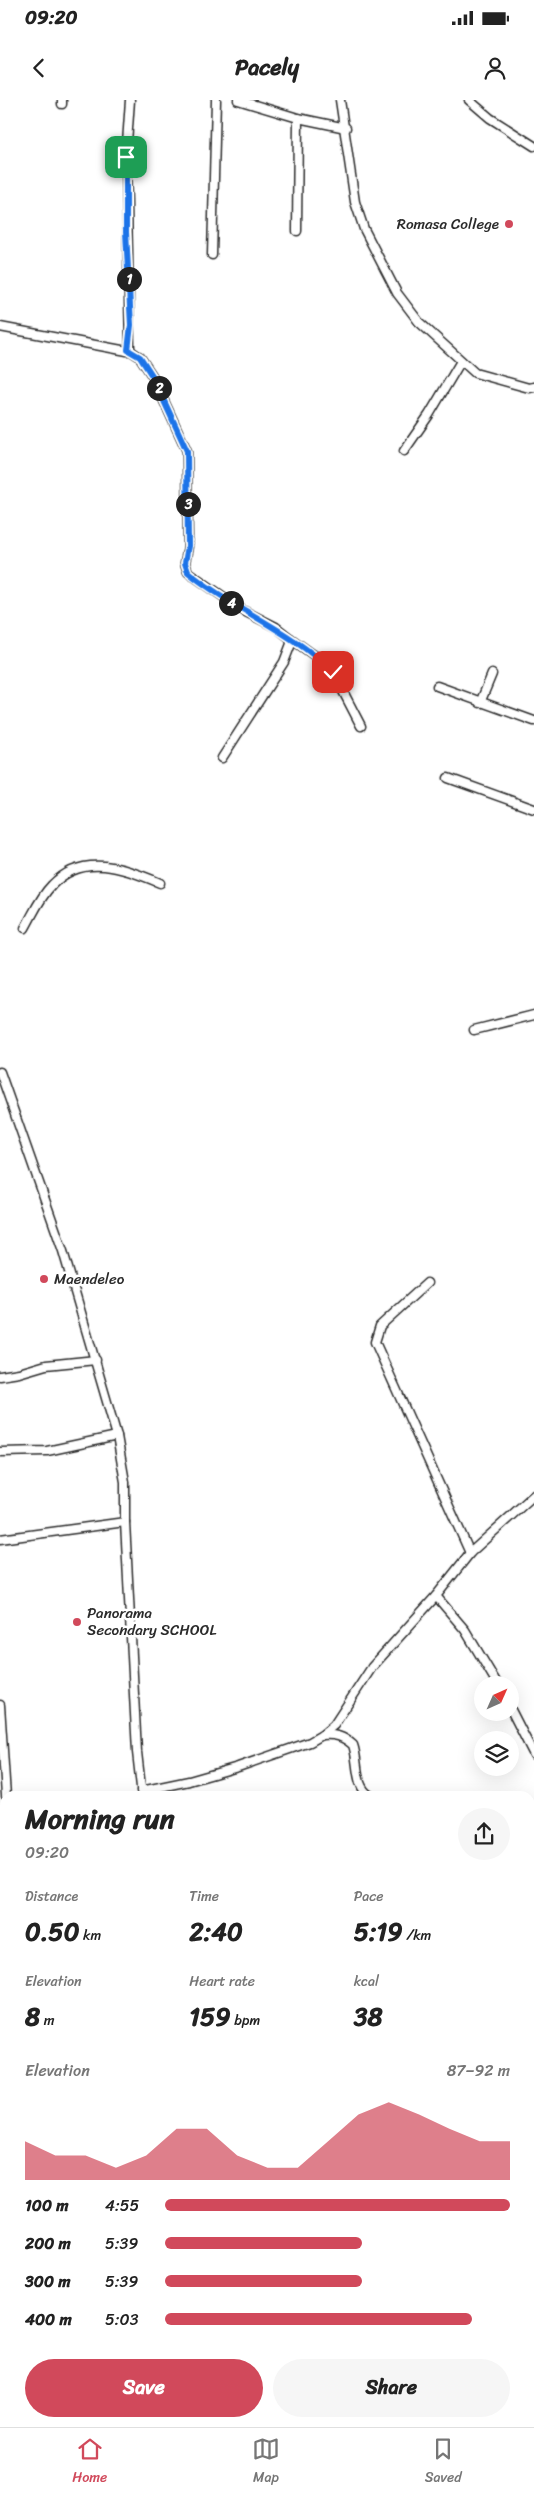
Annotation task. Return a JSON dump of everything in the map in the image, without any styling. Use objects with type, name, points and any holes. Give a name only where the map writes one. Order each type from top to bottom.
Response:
[{"type":"street","points":[[128,350],[131,325],[126,232],[126,157],[130,100]]},
{"type":"street","points":[[212,255],[216,100]]},
{"type":"street","points":[[238,100],[298,118],[346,128]]},
{"type":"street","points":[[340,100],[346,128],[355,202],[364,229],[397,293],[418,322],[475,374],[529,388],[534,387]]},
{"type":"street","points":[[469,100],[490,118],[534,146]]},
{"type":"street","points":[[297,231],[298,118]]},
{"type":"street","points":[[0,327],[128,350],[140,357],[153,377],[187,451],[188,546],[185,563],[188,572],[237,606],[276,627],[318,658],[333,672],[361,726]]},
{"type":"street","points":[[404,451],[461,361]]},
{"type":"street","points":[[222,758],[284,662],[291,644],[290,638]]},
{"type":"street","points":[[480,702],[492,674]]},
{"type":"street","points":[[437,686],[534,721]]},
{"type":"street","points":[[448,778],[534,810]]},
{"type":"street","points":[[25,928],[51,885],[72,871],[103,866],[118,867],[160,882]]},
{"type":"street","points":[[474,1030],[534,1015]]},
{"type":"street","points":[[0,1072],[63,1251],[117,1436],[125,1482],[125,1522],[142,1791]]},
{"type":"street","points":[[427,1283],[380,1326],[375,1342],[470,1553]]},
{"type":"street","points":[[0,1376],[19,1373],[46,1365],[96,1360]]},
{"type":"street","points":[[0,1452],[47,1451],[117,1436]]},
{"type":"street","points":[[153,1791],[238,1766],[310,1742],[322,1735],[334,1724],[372,1667],[436,1596],[470,1553],[534,1495]]},
{"type":"street","points":[[0,1539],[125,1522]]},
{"type":"street","points":[[436,1596],[465,1630],[493,1676]]},
{"type":"street","points":[[0,1705],[6,1791]]},
{"type":"street","points":[[517,1721],[534,1755]]},
{"type":"street","points":[[322,1735],[334,1734],[342,1736],[353,1745],[361,1787],[365,1791]]},
{"type":"place","name":"Romasa College","points":[[509,224]]},
{"type":"place","name":"Maendeleo","points":[[44,1279]]},
{"type":"place","name":"Panorama Secondary SCHOOL","points":[[77,1622]]},
{"type":"route","points":[[126,157],[126,232],[131,325],[130,348],[128,350],[140,357],[153,377],[174,418],[187,451],[188,546],[185,563],[188,572],[244,611],[276,627],[299,643],[333,672]]}]
